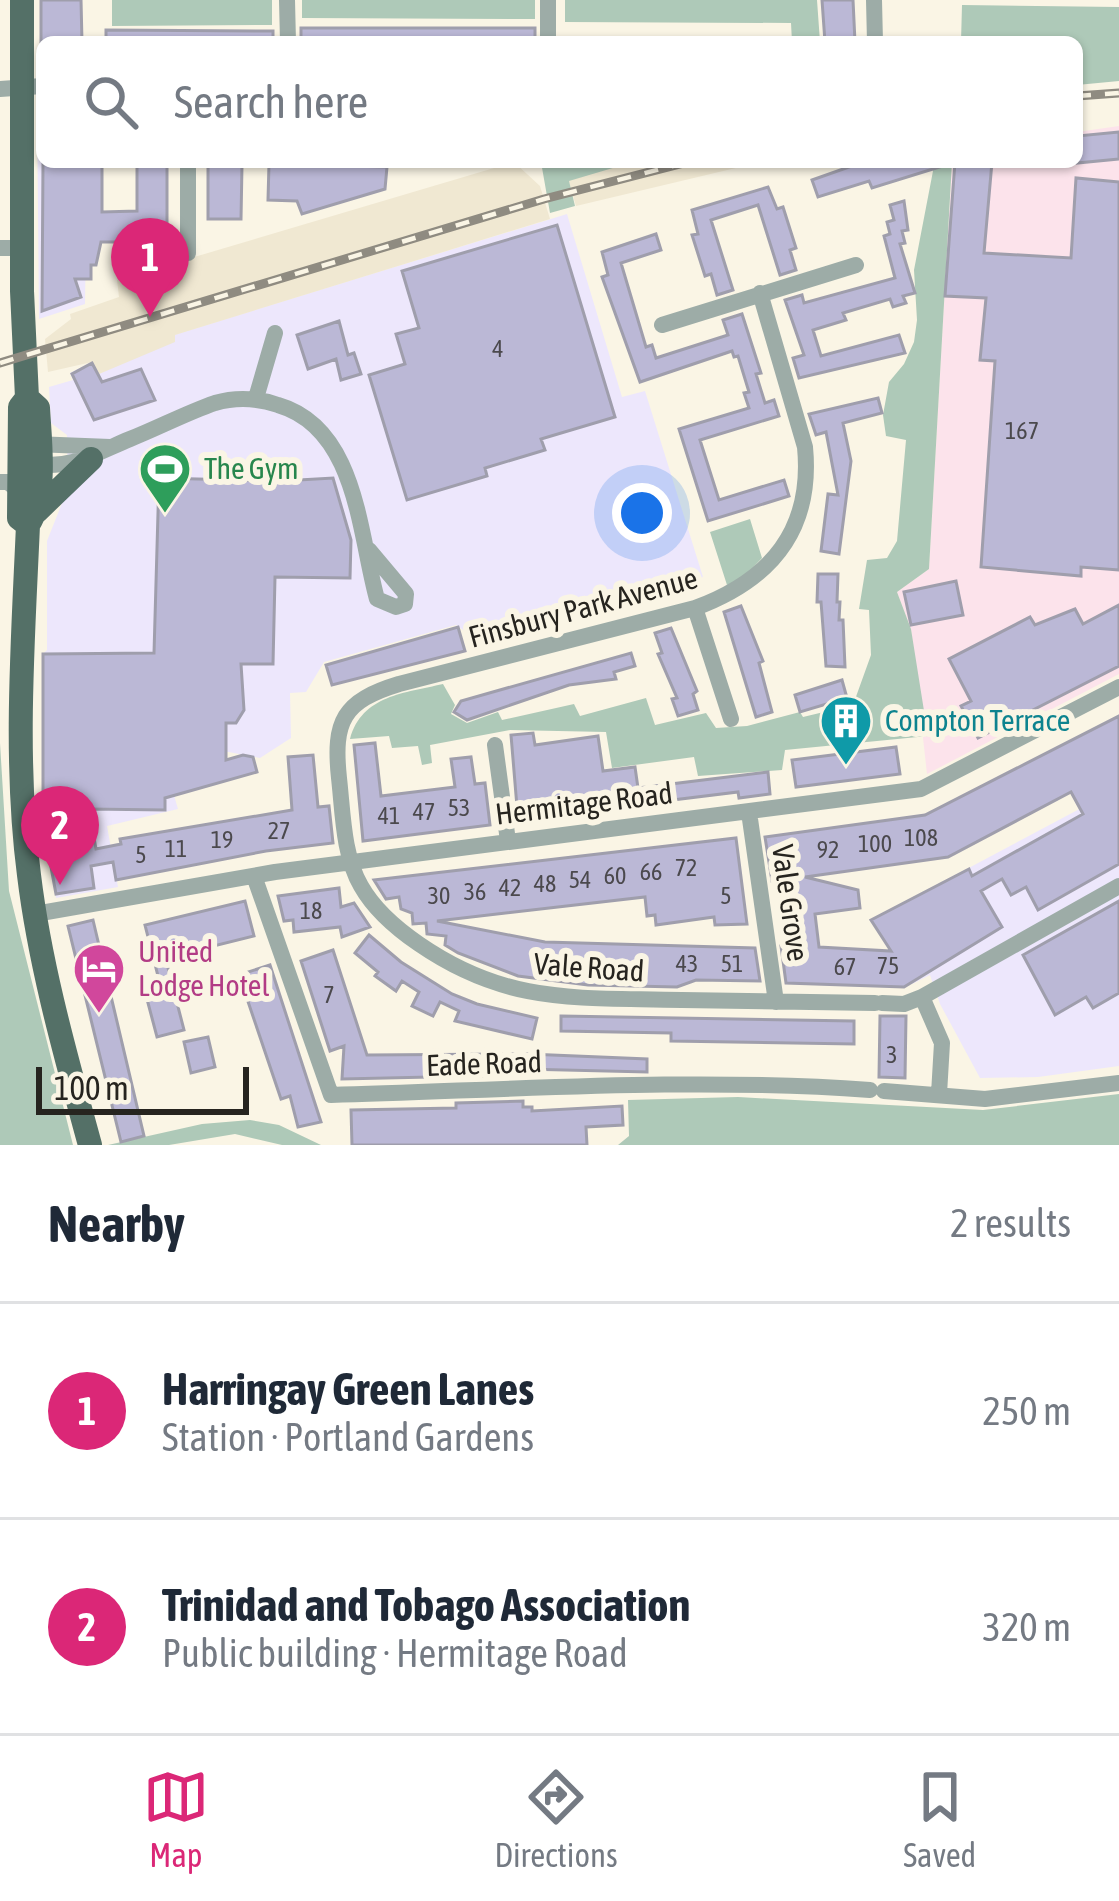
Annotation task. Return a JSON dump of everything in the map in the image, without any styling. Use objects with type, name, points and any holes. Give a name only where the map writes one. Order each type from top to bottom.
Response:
[{"type":"main road","points":[[22,0],[11,248],[27,398],[20,407],[30,453],[21,502],[28,867],[90,1145]]},
{"type":"main road","points":[[21,502],[101,453]]},
{"type":"street","points":[[287,0],[287,36]]},
{"type":"street","points":[[548,0],[548,36]]},
{"type":"street","points":[[874,0],[875,36]]},
{"type":"street","points":[[188,168],[188,253]]},
{"type":"street","points":[[662,325],[856,265]]},
{"type":"street","name":"Finsbury Park Avenue","points":[[351,862],[337,751],[341,724],[357,700],[399,684],[695,608],[727,597],[762,572],[801,516],[808,472],[760,293]]},
{"type":"street","points":[[256,398],[275,333]]},
{"type":"street","points":[[30,453],[101,453],[218,402],[256,398],[292,409],[323,434],[345,474],[369,550]]},
{"type":"street","points":[[695,608],[731,719]]},
{"type":"street","name":"Hermitage Road","points":[[35,914],[351,862],[933,786],[1119,687]]},
{"type":"street","points":[[495,745],[508,841]]},
{"type":"street","name":"Vale Grove","points":[[749,812],[776,1002]]},
{"type":"street","name":"Vale Road","points":[[351,862],[368,897],[406,934],[460,970],[508,988],[570,999],[904,1004],[1119,886]]},
{"type":"street","name":"Eade Road","points":[[254,876],[332,1094],[796,1085],[985,1099],[1119,1083]]},
{"type":"street","points":[[922,997],[942,1043],[938,1094]]},
{"type":"shaded area","points":[[1119,126],[1119,674],[927,774],[911,629],[897,592],[929,569],[952,168],[1083,168],[1083,131]]},
{"type":"shaded area","points":[[38,168],[87,168],[85,304],[39,319]]},
{"type":"shaded area","points":[[494,168],[520,168],[540,186],[550,219],[175,335],[175,342],[99,374],[92,362],[48,372],[45,339],[71,319],[70,314],[119,297],[117,280]]},
{"type":"shaded area","points":[[565,168],[736,168],[576,206]]},
{"type":"shaded area","points":[[567,214],[622,397],[645,391],[703,577],[613,609],[500,639],[496,628],[466,632],[456,625],[324,662],[306,692],[290,693],[291,738],[260,758],[218,750],[166,768],[178,809],[107,826],[118,887],[56,898],[41,821],[46,818],[43,654],[47,650],[47,541],[68,488],[67,435],[51,423],[49,387],[73,380],[70,373],[92,362],[99,374],[174,335]]},
{"type":"shaded area","points":[[1119,762],[1119,1066],[1038,1077],[980,1078],[940,1004],[930,975],[912,984],[871,920],[1102,797]]},
{"type":"green space","points":[[112,0],[272,0],[272,25],[112,26]]},
{"type":"green space","points":[[302,0],[535,0],[535,19],[302,18]]},
{"type":"green space","points":[[565,0],[817,0],[820,36],[792,36],[791,23],[565,22]]},
{"type":"green space","points":[[962,5],[1119,7],[1119,81],[1083,84],[1083,36],[961,36]]},
{"type":"green space","points":[[542,168],[613,168],[569,181],[575,206],[550,213]]},
{"type":"green space","points":[[952,168],[929,569],[897,592],[911,629],[928,736],[785,750],[782,770],[698,776],[694,757],[612,768],[606,732],[510,730],[430,745],[432,763],[422,765],[418,746],[392,748],[389,736],[350,739],[364,713],[375,705],[443,684],[455,705],[451,714],[467,723],[498,712],[502,720],[574,704],[580,716],[646,698],[655,725],[706,713],[716,728],[853,705],[871,655],[869,610],[859,609],[867,560],[887,558],[897,541],[906,440],[886,436],[883,415],[889,382],[914,342],[914,270],[933,171]]},
{"type":"green space","points":[[750,519],[762,558],[743,578],[727,585],[710,532]]},
{"type":"green space","points":[[0,743],[9,891],[73,1145],[0,1145]]},
{"type":"green space","points":[[1119,1094],[1119,1145],[618,1145],[629,1136],[628,1100],[738,1097],[983,1110]]},
{"type":"green space","points":[[250,1120],[279,1125],[321,1145],[282,1145],[235,1134],[169,1145],[108,1145],[202,1124]]},
{"type":"building","points":[[41,0],[81,0],[82,36],[41,36]]},
{"type":"building","points":[[822,0],[853,0],[855,36],[825,36]]},
{"type":"building","points":[[301,28],[535,28],[535,36],[301,36]]},
{"type":"building","points":[[106,30],[273,31],[273,36],[106,36]]},
{"type":"building","points":[[1119,132],[1119,159],[1083,162],[1083,135]]},
{"type":"building","points":[[43,168],[102,168],[102,212],[137,211],[137,168],[167,168],[167,252],[137,252],[137,242],[101,242],[96,265],[91,265],[91,279],[75,279],[81,297],[42,311]]},
{"type":"building","points":[[208,168],[242,168],[241,219],[208,219]]},
{"type":"building","points":[[269,168],[387,168],[385,189],[302,214],[297,201],[268,200]]},
{"type":"building","points":[[846,168],[936,168],[872,188],[869,181],[818,197],[812,180]]},
{"type":"building","points":[[955,168],[991,168],[984,253],[1071,258],[1076,178],[1119,182],[1119,570],[1081,567],[1081,576],[981,567],[995,361],[980,360],[986,298],[945,296]]},
{"type":"building","points":[[768,187],[777,209],[783,207],[796,248],[790,250],[796,270],[780,275],[758,205],[711,220],[733,290],[717,295],[711,274],[705,276],[692,235],[698,234],[692,210]]},
{"type":"building","points":[[904,201],[908,230],[902,231],[905,243],[900,244],[915,293],[903,296],[906,303],[893,307],[890,299],[843,313],[846,320],[813,330],[821,356],[899,335],[905,353],[799,378],[793,358],[804,355],[785,300],[802,295],[804,303],[895,278],[884,236],[890,234],[887,222],[894,220],[890,205]]},
{"type":"building","points":[[557,225],[615,417],[541,439],[545,450],[485,468],[487,476],[407,500],[369,375],[405,364],[396,334],[419,328],[402,271]]},
{"type":"building","points":[[656,234],[661,250],[621,263],[646,347],[652,345],[656,358],[728,335],[723,320],[742,314],[761,373],[756,374],[765,403],[774,400],[779,416],[700,440],[719,500],[784,480],[789,496],[708,521],[679,429],[749,408],[744,393],[749,392],[738,356],[732,351],[640,382],[602,277],[608,275],[602,252]]},
{"type":"building","points":[[339,321],[348,355],[354,353],[361,374],[341,380],[336,359],[308,369],[297,335]]},
{"type":"building","points":[[92,363],[102,382],[141,369],[155,400],[94,420],[72,374]]},
{"type":"building","points":[[878,398],[882,413],[843,423],[851,461],[839,554],[821,551],[828,494],[838,495],[826,432],[816,435],[809,414]]},
{"type":"building","points":[[159,478],[333,478],[351,540],[350,578],[275,577],[273,664],[241,664],[244,710],[236,723],[226,723],[226,760],[253,757],[257,772],[165,798],[165,810],[89,809],[96,849],[121,844],[120,839],[292,810],[288,757],[313,755],[318,807],[329,806],[333,843],[116,880],[113,862],[91,866],[94,888],[56,894],[43,824],[43,654],[154,653]]},
{"type":"building","points":[[818,574],[838,574],[845,667],[826,666]]},
{"type":"building","points":[[956,581],[963,615],[911,625],[904,592]]},
{"type":"building","points":[[1119,605],[1119,666],[978,738],[961,706],[971,701],[949,659],[1030,617],[1035,625],[1075,609],[1083,624]]},
{"type":"building","points":[[741,606],[763,661],[759,663],[772,712],[756,717],[724,612]]},
{"type":"building","points":[[458,627],[465,651],[332,685],[326,665]]},
{"type":"building","points":[[671,628],[697,691],[693,694],[698,710],[678,716],[672,699],[677,698],[658,654],[662,653],[655,633]]},
{"type":"building","points":[[631,653],[635,666],[614,672],[616,679],[569,685],[467,720],[454,712],[461,701]]},
{"type":"building","points":[[842,680],[847,698],[800,712],[795,695]]},
{"type":"building","points":[[1119,716],[1119,864],[1038,910],[1026,887],[1011,895],[1002,879],[981,891],[1002,927],[904,987],[786,983],[778,881],[772,881],[765,837],[925,815]],"holes":[[[1071,792],[1083,814],[972,876],[969,869],[871,920],[891,951],[819,947],[815,914],[860,908],[858,890],[805,877],[948,857]]]},
{"type":"building","points":[[533,733],[535,745],[598,736],[603,771],[635,767],[638,788],[768,772],[770,794],[739,798],[738,792],[518,819],[511,735]]},
{"type":"building","points":[[375,743],[381,796],[455,787],[451,759],[471,757],[475,784],[485,783],[490,825],[363,841],[354,745]]},
{"type":"building","name":"Compton Terrace","points":[[896,747],[900,774],[796,787],[792,760]]},
{"type":"building","points":[[736,838],[747,924],[715,925],[714,917],[656,925],[655,915],[647,916],[645,897],[437,921],[545,942],[755,948],[760,981],[696,980],[677,987],[588,985],[518,976],[458,953],[445,945],[446,936],[427,934],[426,923],[413,924],[412,913],[401,909],[399,897],[386,899],[374,880]]},
{"type":"building","points":[[339,888],[341,907],[354,903],[370,927],[342,937],[340,927],[294,932],[293,920],[284,921],[278,896]]},
{"type":"building","points":[[245,901],[254,936],[169,957],[184,1030],[157,1037],[143,984],[159,980],[145,925]]},
{"type":"building","points":[[1119,901],[1119,993],[1093,1008],[1086,997],[1055,1015],[1023,955]]},
{"type":"building","points":[[93,920],[144,1136],[121,1142],[68,926]]},
{"type":"building","points":[[369,935],[452,994],[537,1018],[532,1039],[455,1021],[459,1011],[440,1002],[433,1016],[412,1006],[419,992],[402,981],[396,991],[355,953]]},
{"type":"building","points":[[333,950],[367,1055],[647,1059],[647,1072],[523,1069],[523,1075],[342,1079],[344,1046],[330,1051],[301,961]]},
{"type":"building","points":[[270,965],[321,1122],[298,1127],[290,1096],[281,1099],[239,975]]},
{"type":"building","points":[[561,1016],[854,1021],[854,1044],[671,1041],[671,1033],[561,1031]]},
{"type":"building","points":[[880,1016],[906,1016],[905,1078],[879,1077]]},
{"type":"building","points":[[208,1037],[215,1067],[191,1073],[184,1042]]},
{"type":"building","points":[[523,1101],[523,1107],[532,1107],[532,1111],[622,1106],[623,1125],[586,1127],[587,1145],[352,1145],[351,1110]]},
{"type":"railway","points":[[1083,96],[1119,93]]},
{"type":"railway","points":[[0,363],[544,199],[665,168]]},
{"type":"place","name":"Harringay Green Lanes","points":[[150,317]]},
{"type":"place","name":"The Gym","points":[[165,515]]},
{"type":"place","name":"Compton Terrace","points":[[846,767]]},
{"type":"place","name":"Trinidad and Tobago Association","points":[[60,885]]},
{"type":"place","name":"United Lodge Hotel","points":[[99,1015]]}]
